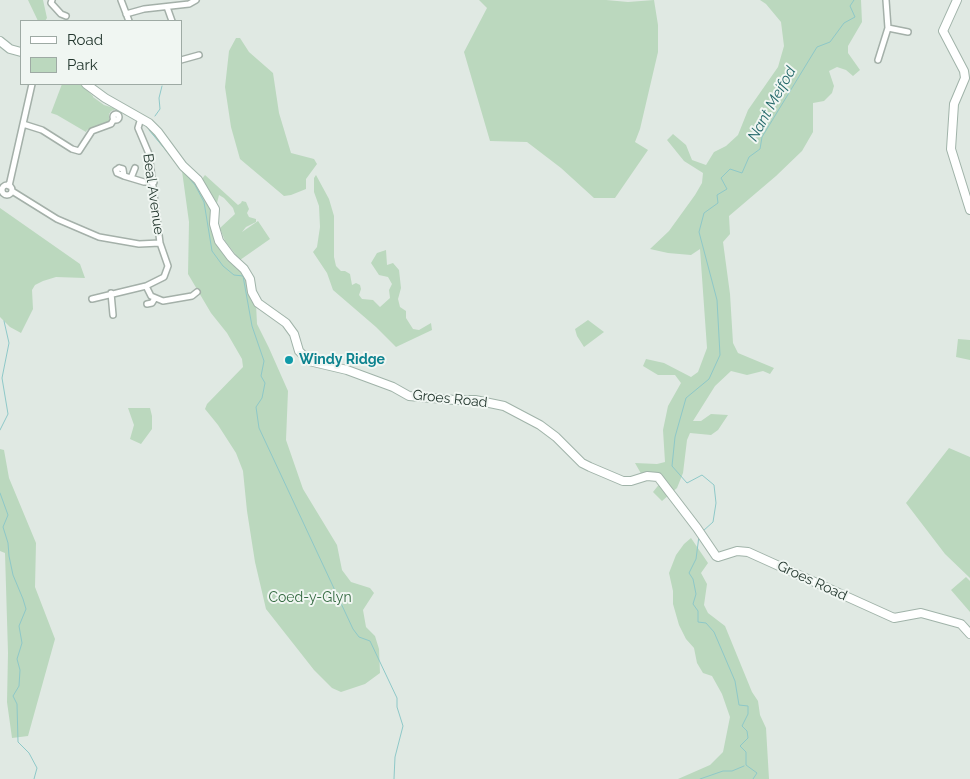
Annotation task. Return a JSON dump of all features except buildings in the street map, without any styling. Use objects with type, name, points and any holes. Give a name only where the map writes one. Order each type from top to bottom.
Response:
[{"type":"street","points":[[52,0],[51,2],[61,14],[66,16]]},
{"type":"street","points":[[121,0],[128,18],[144,9],[189,4],[196,0]]},
{"type":"street","points":[[159,0],[160,7]]},
{"type":"street","points":[[878,60],[888,28],[886,0]]},
{"type":"street","points":[[957,0],[943,31],[964,71],[965,78],[954,104],[950,149],[970,210]]},
{"type":"street","points":[[167,7],[172,20]]},
{"type":"street","points":[[888,28],[908,32]]},
{"type":"street","points":[[0,41],[10,49],[20,52]]},
{"type":"street","points":[[182,60],[199,55]]},
{"type":"street","points":[[10,188],[32,85]]},
{"type":"street","name":"Groes Road","points":[[87,85],[105,98],[141,118],[158,132],[183,166],[198,180],[215,209],[214,224],[220,241],[231,257],[244,269],[250,279],[252,292],[258,303],[286,324],[294,334],[299,351],[310,361],[347,370],[393,387],[409,396],[475,400],[504,406],[540,425],[590,468],[623,481],[631,481],[647,476],[658,477],[718,557],[737,551],[748,552],[894,618],[921,613],[961,624],[970,634]]},
{"type":"street","name":"Beal Avenue","points":[[141,118],[138,128],[149,154],[154,182],[160,243],[168,266],[164,278],[146,286]]},
{"type":"street","points":[[23,124],[42,130],[72,149],[79,151],[92,131],[111,124],[114,119]]},
{"type":"street","points":[[131,178],[135,168]]},
{"type":"street","points":[[124,176],[144,182],[154,182]]},
{"type":"street","points":[[2,195],[3,187],[10,188],[57,219],[99,237],[139,244],[160,243]]},
{"type":"street","points":[[92,299],[146,286],[151,296],[163,300],[180,300],[197,292]]},
{"type":"street","points":[[111,293],[113,315]]},
{"type":"street","points":[[147,304],[152,303],[155,298]]},
{"type":"green space","points":[[28,0],[43,0],[47,18],[46,20],[38,20]]},
{"type":"green space","points":[[479,0],[606,0],[628,2],[654,0],[658,25],[658,52],[640,129],[635,142],[648,150],[615,198],[594,198],[561,168],[527,142],[490,141],[464,52],[487,8]]},
{"type":"green space","points":[[760,0],[861,0],[862,22],[848,46],[848,53],[860,70],[853,76],[846,70],[837,67],[829,71],[834,86],[832,93],[824,101],[813,103],[813,132],[802,151],[729,216],[730,234],[723,242],[730,294],[733,343],[738,353],[774,368],[770,374],[763,371],[747,375],[731,371],[715,386],[693,421],[701,421],[711,414],[728,415],[718,430],[711,435],[690,433],[687,440],[683,473],[677,488],[662,501],[653,492],[661,482],[643,477],[635,463],[657,464],[665,462],[663,430],[668,406],[681,383],[675,375],[658,375],[643,366],[646,359],[664,363],[691,377],[698,372],[707,348],[700,249],[691,255],[650,249],[669,231],[702,183],[703,173],[684,161],[667,140],[673,134],[686,145],[692,160],[706,165],[714,152],[726,146],[738,135],[748,110],[778,67],[784,46],[781,22],[766,4]]},
{"type":"green space","points":[[236,38],[240,38],[249,52],[273,73],[279,113],[291,153],[314,159],[317,164],[306,179],[306,189],[284,196],[240,159],[231,127],[225,87],[229,51]]},
{"type":"green space","points":[[62,85],[81,85],[104,105],[117,109],[109,114],[110,121],[86,132],[51,113]]},
{"type":"green space","name":"Coed-y-Glyn","points":[[150,127],[197,182],[213,209],[213,224],[248,279],[256,304],[257,324],[288,391],[286,440],[303,489],[337,545],[342,570],[351,582],[370,588],[374,593],[363,610],[366,627],[375,636],[379,649],[380,673],[365,684],[341,692],[332,688],[314,670],[266,609],[255,562],[243,471],[236,453],[205,409],[207,404],[243,367],[242,359],[188,274],[189,222],[182,171],[149,130]]},
{"type":"green space","points":[[205,175],[238,205],[242,201],[246,202],[249,209],[247,213],[249,217],[256,219],[256,222],[246,227],[242,232],[258,221],[270,239],[240,260],[225,241],[220,228],[235,214],[233,208],[219,195],[217,203],[202,179]]},
{"type":"green space","points":[[316,175],[329,199],[334,216],[334,257],[336,266],[341,271],[350,274],[352,285],[356,283],[360,285],[359,295],[362,299],[373,300],[380,307],[390,298],[389,290],[392,284],[388,277],[379,275],[371,263],[377,253],[386,250],[387,265],[393,263],[399,270],[401,288],[398,299],[400,307],[406,311],[406,318],[413,329],[419,330],[431,323],[432,330],[396,347],[333,290],[327,273],[313,252],[317,247],[320,227],[319,206],[314,192],[314,178]]},
{"type":"green space","points":[[0,208],[80,264],[85,278],[56,277],[35,285],[32,290],[33,309],[21,333],[10,327],[0,317]]},
{"type":"green space","points":[[588,320],[604,332],[584,347],[575,329]]},
{"type":"green space","points":[[958,339],[970,340],[970,360],[956,357]]},
{"type":"green space","points":[[128,408],[150,408],[152,429],[141,444],[130,439],[134,425]]},
{"type":"green space","points":[[949,448],[970,457],[970,578],[945,554],[906,503]]},
{"type":"green space","points":[[0,449],[4,450],[9,478],[36,543],[35,587],[55,639],[28,736],[12,738],[7,702],[8,653],[5,553],[0,551]]},
{"type":"green space","points":[[691,538],[708,563],[701,573],[707,584],[704,605],[708,613],[725,626],[752,692],[758,701],[760,715],[766,728],[769,779],[678,779],[710,765],[723,752],[730,717],[722,694],[712,676],[703,673],[697,663],[694,648],[686,639],[679,625],[673,604],[673,591],[669,573],[676,555]]},
{"type":"green space","points":[[966,577],[970,581],[970,612],[951,590]]},
{"type":"waterway","name":"Nant Meifod","points":[[703,531],[713,522],[716,503],[714,485],[702,475],[687,483],[672,466],[675,437],[686,398],[709,379],[720,355],[717,300],[699,232],[704,213],[718,203],[717,195],[727,189],[721,178],[730,169],[742,173],[749,157],[760,149],[762,137],[817,47],[830,42],[844,23],[855,17],[850,6],[854,0]]},
{"type":"waterway","points":[[155,116],[160,109],[159,98],[162,86]]},
{"type":"waterway","points":[[149,130],[195,185],[204,202],[212,251],[223,266],[234,275],[243,276],[252,326],[264,361],[261,376],[265,383],[262,398],[256,407],[259,428],[353,629],[359,637],[370,641],[397,698],[397,707],[403,726],[395,757],[394,779]]},
{"type":"waterway","points":[[0,430],[8,414],[2,378],[9,343],[4,321]]},
{"type":"waterway","points":[[0,493],[8,515],[3,527],[8,543],[13,575],[26,609],[19,626],[22,643],[17,659],[20,670],[19,686],[13,696],[17,704],[18,742],[29,753],[37,768],[34,779]]},
{"type":"waterway","name":"Nant Meifod","points":[[699,536],[696,559],[689,573],[693,579],[696,594],[693,604],[698,611],[698,622],[706,623],[714,632],[735,681],[739,705],[748,706],[748,714],[742,726],[747,731],[748,738],[740,746],[746,752],[746,765],[757,773],[753,779]]},
{"type":"waterway","points":[[700,779],[744,766]]},
{"type":"place","name":"Windy Ridge","points":[[289,360]]}]
